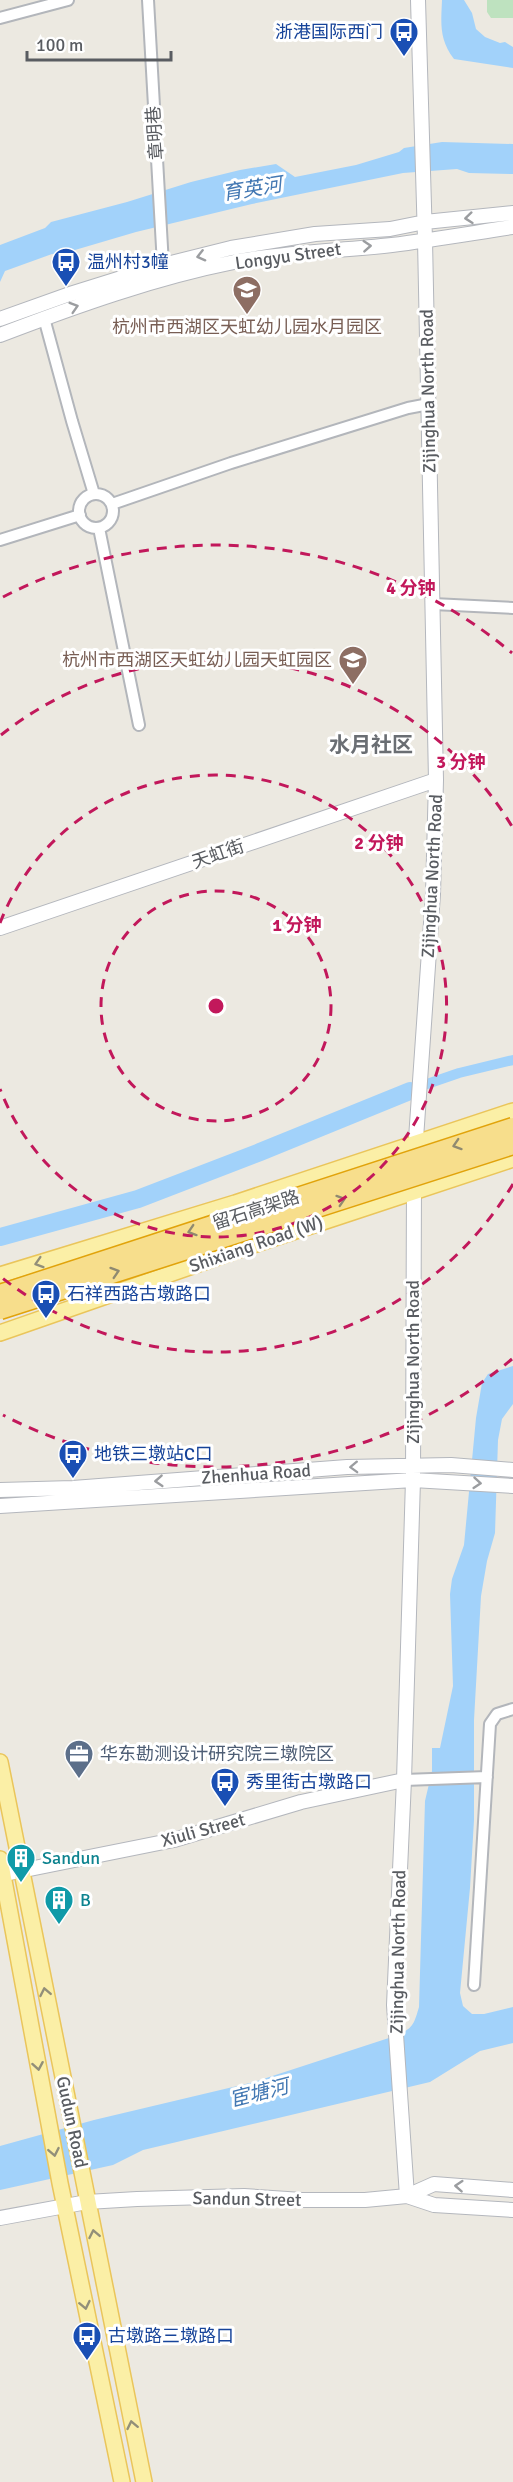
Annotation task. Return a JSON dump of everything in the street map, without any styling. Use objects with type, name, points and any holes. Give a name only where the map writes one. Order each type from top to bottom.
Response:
[{"type":"highway","name":"留石高架路","points":[[0,1294],[513,1127]]},
{"type":"highway","name":"留石高架路","points":[[0,1310],[513,1145]]},
{"type":"main road","points":[[0,1275],[235,1203],[513,1111]]},
{"type":"main road","name":"Shixiang Road (W)","points":[[0,1333],[414,1190],[513,1159]]},
{"type":"main road","name":"Gudun Road","points":[[0,1762],[144,2482]]},
{"type":"main road","name":"Gudun Road","points":[[0,1859],[1,1875],[60,2183],[122,2482]]},
{"type":"street","points":[[0,18],[68,0]]},
{"type":"street","name":"章明巷","points":[[148,0],[163,265]]},
{"type":"street","name":"Zijinghua North Road","points":[[407,2196],[394,2026],[413,1480],[415,1142],[433,894],[436,780],[425,222],[418,0]]},
{"type":"street","name":"Longyu Street","points":[[0,319],[163,265],[231,248],[315,234],[390,230],[425,222],[513,213]]},
{"type":"street","name":"Longyu Street","points":[[0,335],[44,318],[156,282],[234,262],[318,250],[391,245],[513,227]]},
{"type":"street","points":[[44,318],[94,494]]},
{"type":"street","points":[[112,504],[231,463],[408,408],[429,404]]},
{"type":"street","points":[[94,494],[105,496],[112,504],[111,519],[99,528],[85,524],[80,515],[84,499],[94,494]]},
{"type":"street","points":[[0,540],[80,515]]},
{"type":"street","points":[[99,528],[139,725]]},
{"type":"street","points":[[433,604],[513,608]]},
{"type":"street","name":"天虹街","points":[[0,928],[436,780]]},
{"type":"street","name":"Zhenhua Road","points":[[0,1491],[73,1488],[347,1467],[451,1465],[511,1470]]},
{"type":"street","name":"Zhenhua Road","points":[[0,1506],[413,1480],[510,1486]]},
{"type":"street","points":[[474,1985],[490,1724],[497,1714],[513,1709]]},
{"type":"street","points":[[404,1780],[487,1777]]},
{"type":"street","name":"Xiuli Street","points":[[1,1875],[174,1840],[301,1802],[404,1780]]},
{"type":"street","name":"Sandun Street","points":[[0,2218],[87,2202],[244,2196],[302,2200],[365,2200],[407,2196],[434,2184],[513,2190]]},
{"type":"street","name":"Sandun Street","points":[[407,2196],[434,2205],[513,2210]]},
{"type":"green space","points":[[487,0],[513,0],[513,18],[491,18],[487,12]]},
{"type":"water","points":[[442,0],[464,0],[472,13],[476,29],[485,37],[500,43],[505,42],[513,47],[513,68],[454,59],[443,38]]},
{"type":"water","name":"育英河","points":[[442,142],[513,144],[513,174],[469,173],[457,169],[403,173],[252,204],[136,232],[58,255],[52,254],[5,271],[0,282],[0,245],[45,228],[51,222],[240,170],[276,164],[295,177],[356,165],[399,152],[404,148]]},
{"type":"water","name":"宦塘河","points":[[513,1366],[513,1404],[502,1419],[498,1440],[495,1533],[481,1596],[474,1720],[474,1820],[460,1993],[463,2006],[472,2014],[484,2014],[513,2007],[513,2043],[480,2051],[430,2082],[143,2150],[113,2165],[0,2190],[0,2146],[94,2120],[254,2082],[395,2036],[412,2025],[419,2007],[425,1801],[432,1771],[432,1748],[440,1748],[453,1686],[450,1594],[452,1579],[464,1545],[476,1418],[482,1383],[488,1374]]},
{"type":"waterway","points":[[427,1084],[459,1073],[513,1060]]},
{"type":"waterway","points":[[0,1237],[138,1199],[410,1091]]},
{"type":"place","name":"浙港国际西门","points":[[404,58]]},
{"type":"place","name":"温州村3幢","points":[[66,288]]},
{"type":"place","name":"杭州市西湖区天虹幼儿园水月园区","points":[[247,316]]},
{"type":"place","name":"杭州市西湖区天虹幼儿园天虹园区","points":[[353,686]]},
{"type":"place","name":"石祥西路古墩路口","points":[[46,1320]]},
{"type":"place","name":"地铁三墩站C口","points":[[73,1480]]},
{"type":"place","name":"华东勘测设计研究院三墩院区","points":[[79,1780]]},
{"type":"place","name":"秀里街古墩路口","points":[[225,1808]]},
{"type":"place","name":"Sandun","points":[[21,1884]]},
{"type":"place","name":"B","points":[[59,1926]]},
{"type":"place","name":"古墩路三墩路口","points":[[87,2362]]},
{"type":"district","name":"水月社区","points":[[371,745]]}]
